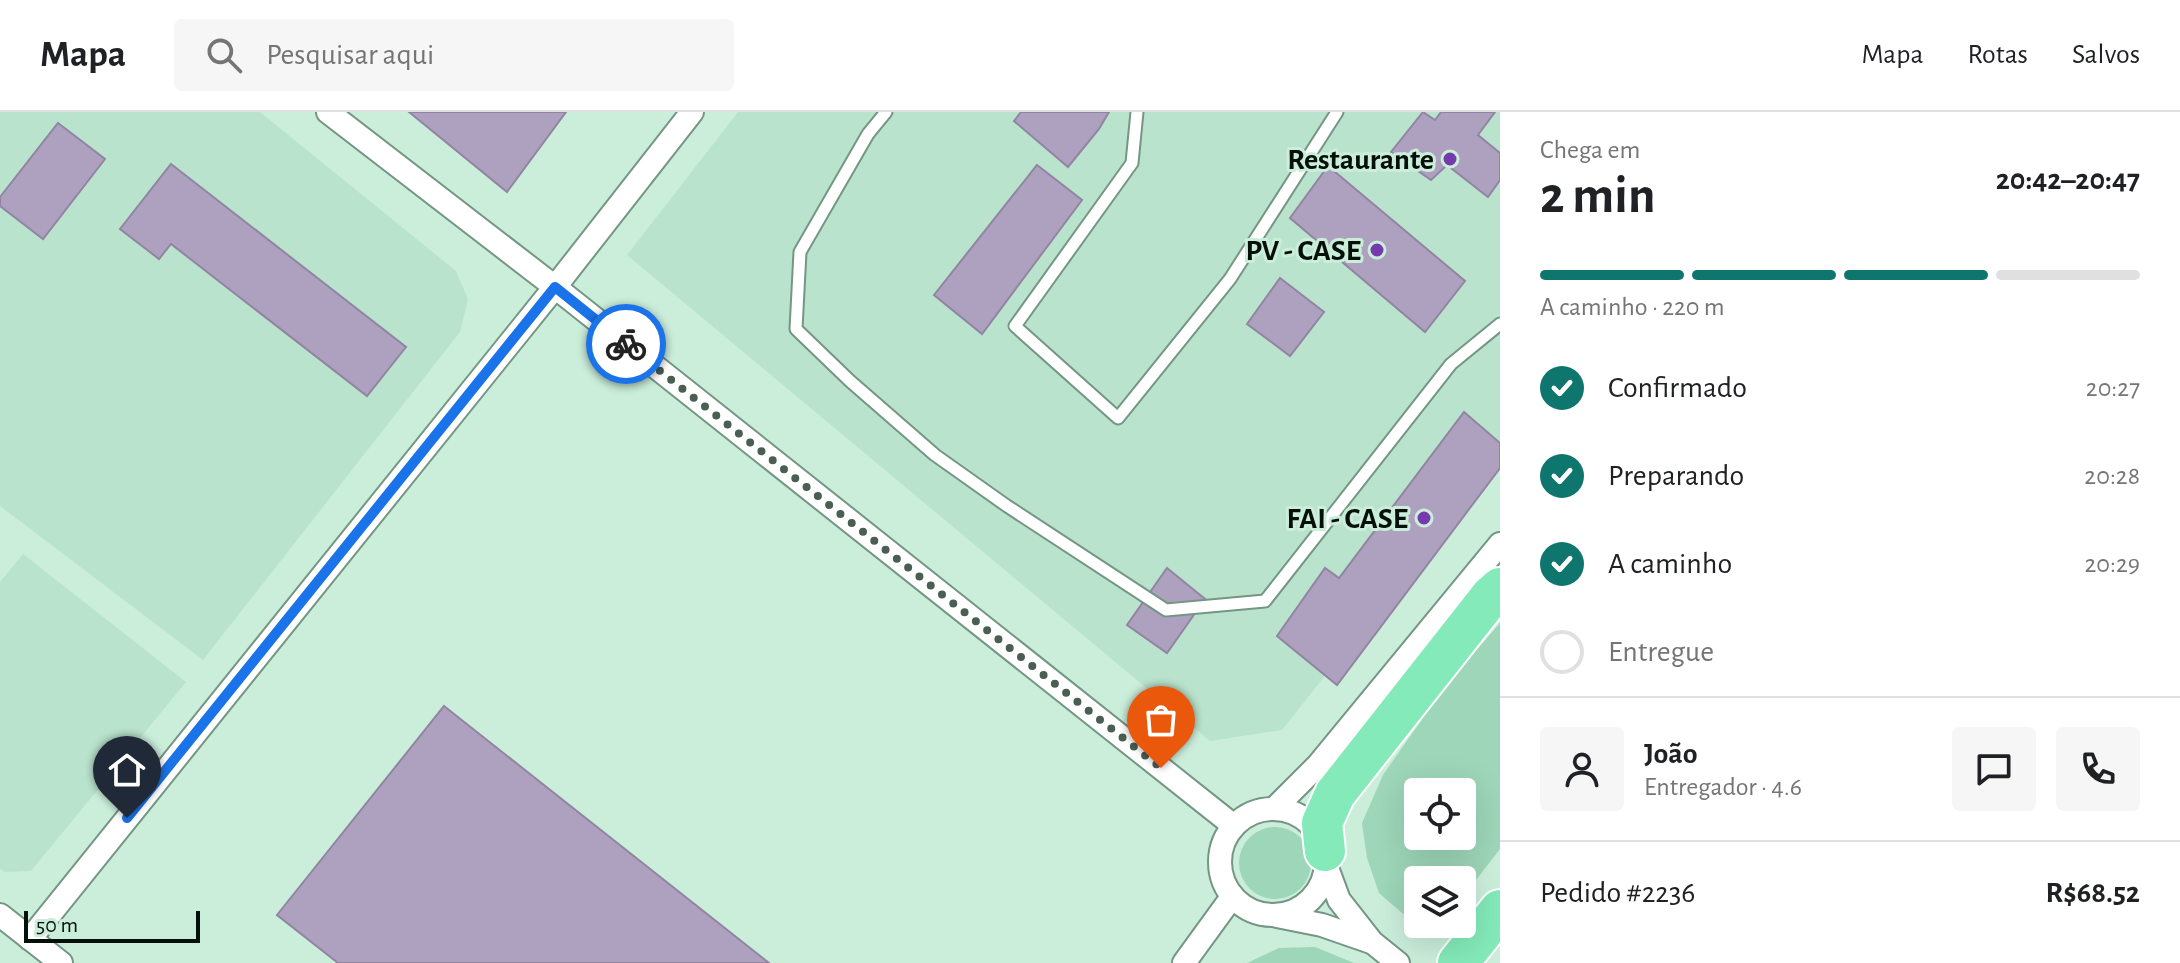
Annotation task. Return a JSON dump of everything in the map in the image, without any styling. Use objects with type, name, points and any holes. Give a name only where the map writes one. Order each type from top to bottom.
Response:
[{"type":"highway","points":[[1325,858],[1322,823],[1335,794],[1500,588]]},
{"type":"highway","points":[[1458,963],[1495,915]]},
{"type":"street","points":[[328,112],[555,287],[1234,826]]},
{"type":"street","points":[[30,939],[555,287],[692,112]]},
{"type":"street","points":[[1274,809],[1318,765],[1500,544]]},
{"type":"street","points":[[1376,945],[1322,925],[1247,909],[1232,897],[1223,881],[1220,852],[1234,826],[1245,816],[1259,810],[1274,809],[1288,811],[1312,826],[1320,838],[1339,900],[1376,945],[1398,963]]},
{"type":"street","points":[[1272,916],[1302,906],[1314,895],[1322,881],[1325,858]]},
{"type":"street","points":[[1184,963],[1232,897]]},
{"type":"street","points":[[0,915],[61,963]]},
{"type":"lane","points":[[886,112],[868,134],[800,252],[796,329],[935,455],[1166,610],[1265,601],[1451,364],[1500,324]]},
{"type":"lane","points":[[1137,112],[1132,163],[1015,326],[1118,418],[1230,279],[1337,112]]},
{"type":"shaded area","points":[[0,112],[260,112],[456,271],[468,299],[460,332],[203,660],[0,506]]},
{"type":"shaded area","points":[[738,112],[1500,112],[1500,455],[1282,730],[1210,741],[627,255]]},
{"type":"shaded area","points":[[23,554],[186,682],[31,871],[5,872],[0,869],[0,582]]},
{"type":"shaded area","points":[[1500,623],[1500,849],[1476,880],[1476,866],[1404,866],[1404,915],[1379,893],[1367,858],[1362,823],[1383,775],[1446,685]]},
{"type":"shaded area","points":[[1282,827],[1301,837],[1309,849],[1309,877],[1301,889],[1289,897],[1268,899],[1249,889],[1241,877],[1239,856],[1249,837],[1261,829]]},
{"type":"shaded area","points":[[1315,947],[1354,963],[1247,963],[1279,948]]},
{"type":"building","points":[[409,112],[566,112],[507,192]]},
{"type":"building","points":[[1021,112],[1109,112],[1068,167],[1014,121]]},
{"type":"building","name":"Restaurante","points":[[1423,112],[1435,120],[1441,112],[1495,112],[1478,135],[1500,153],[1500,180],[1488,197],[1447,165],[1431,180],[1391,152]]},
{"type":"building","points":[[58,123],[105,159],[43,239],[0,206],[0,197]]},
{"type":"building","points":[[171,164],[406,347],[367,396],[171,244],[159,259],[120,229]]},
{"type":"building","points":[[1037,165],[1082,200],[982,334],[934,295]]},
{"type":"building","name":"PV - CASE","points":[[1328,166],[1465,281],[1425,332],[1290,218]]},
{"type":"building","points":[[1280,278],[1324,312],[1290,356],[1247,324]]},
{"type":"building","name":"FAI - CASE","points":[[1464,412],[1500,443],[1500,468],[1337,685],[1277,636],[1325,568],[1339,578]]},
{"type":"building","points":[[1167,568],[1205,599],[1167,653],[1127,625]]},
{"type":"building","points":[[444,706],[769,963],[338,963],[277,915]]},
{"type":"way so far","points":[[626,344],[1161,768]]},
{"type":"place","name":"Restaurante","points":[[1450,159]]},
{"type":"place","name":"PV - CASE","points":[[1377,250]]},
{"type":"place","name":"FAI - CASE","points":[[1424,518]]},
{"type":"route","points":[[127,818],[555,287],[626,344]]}]
